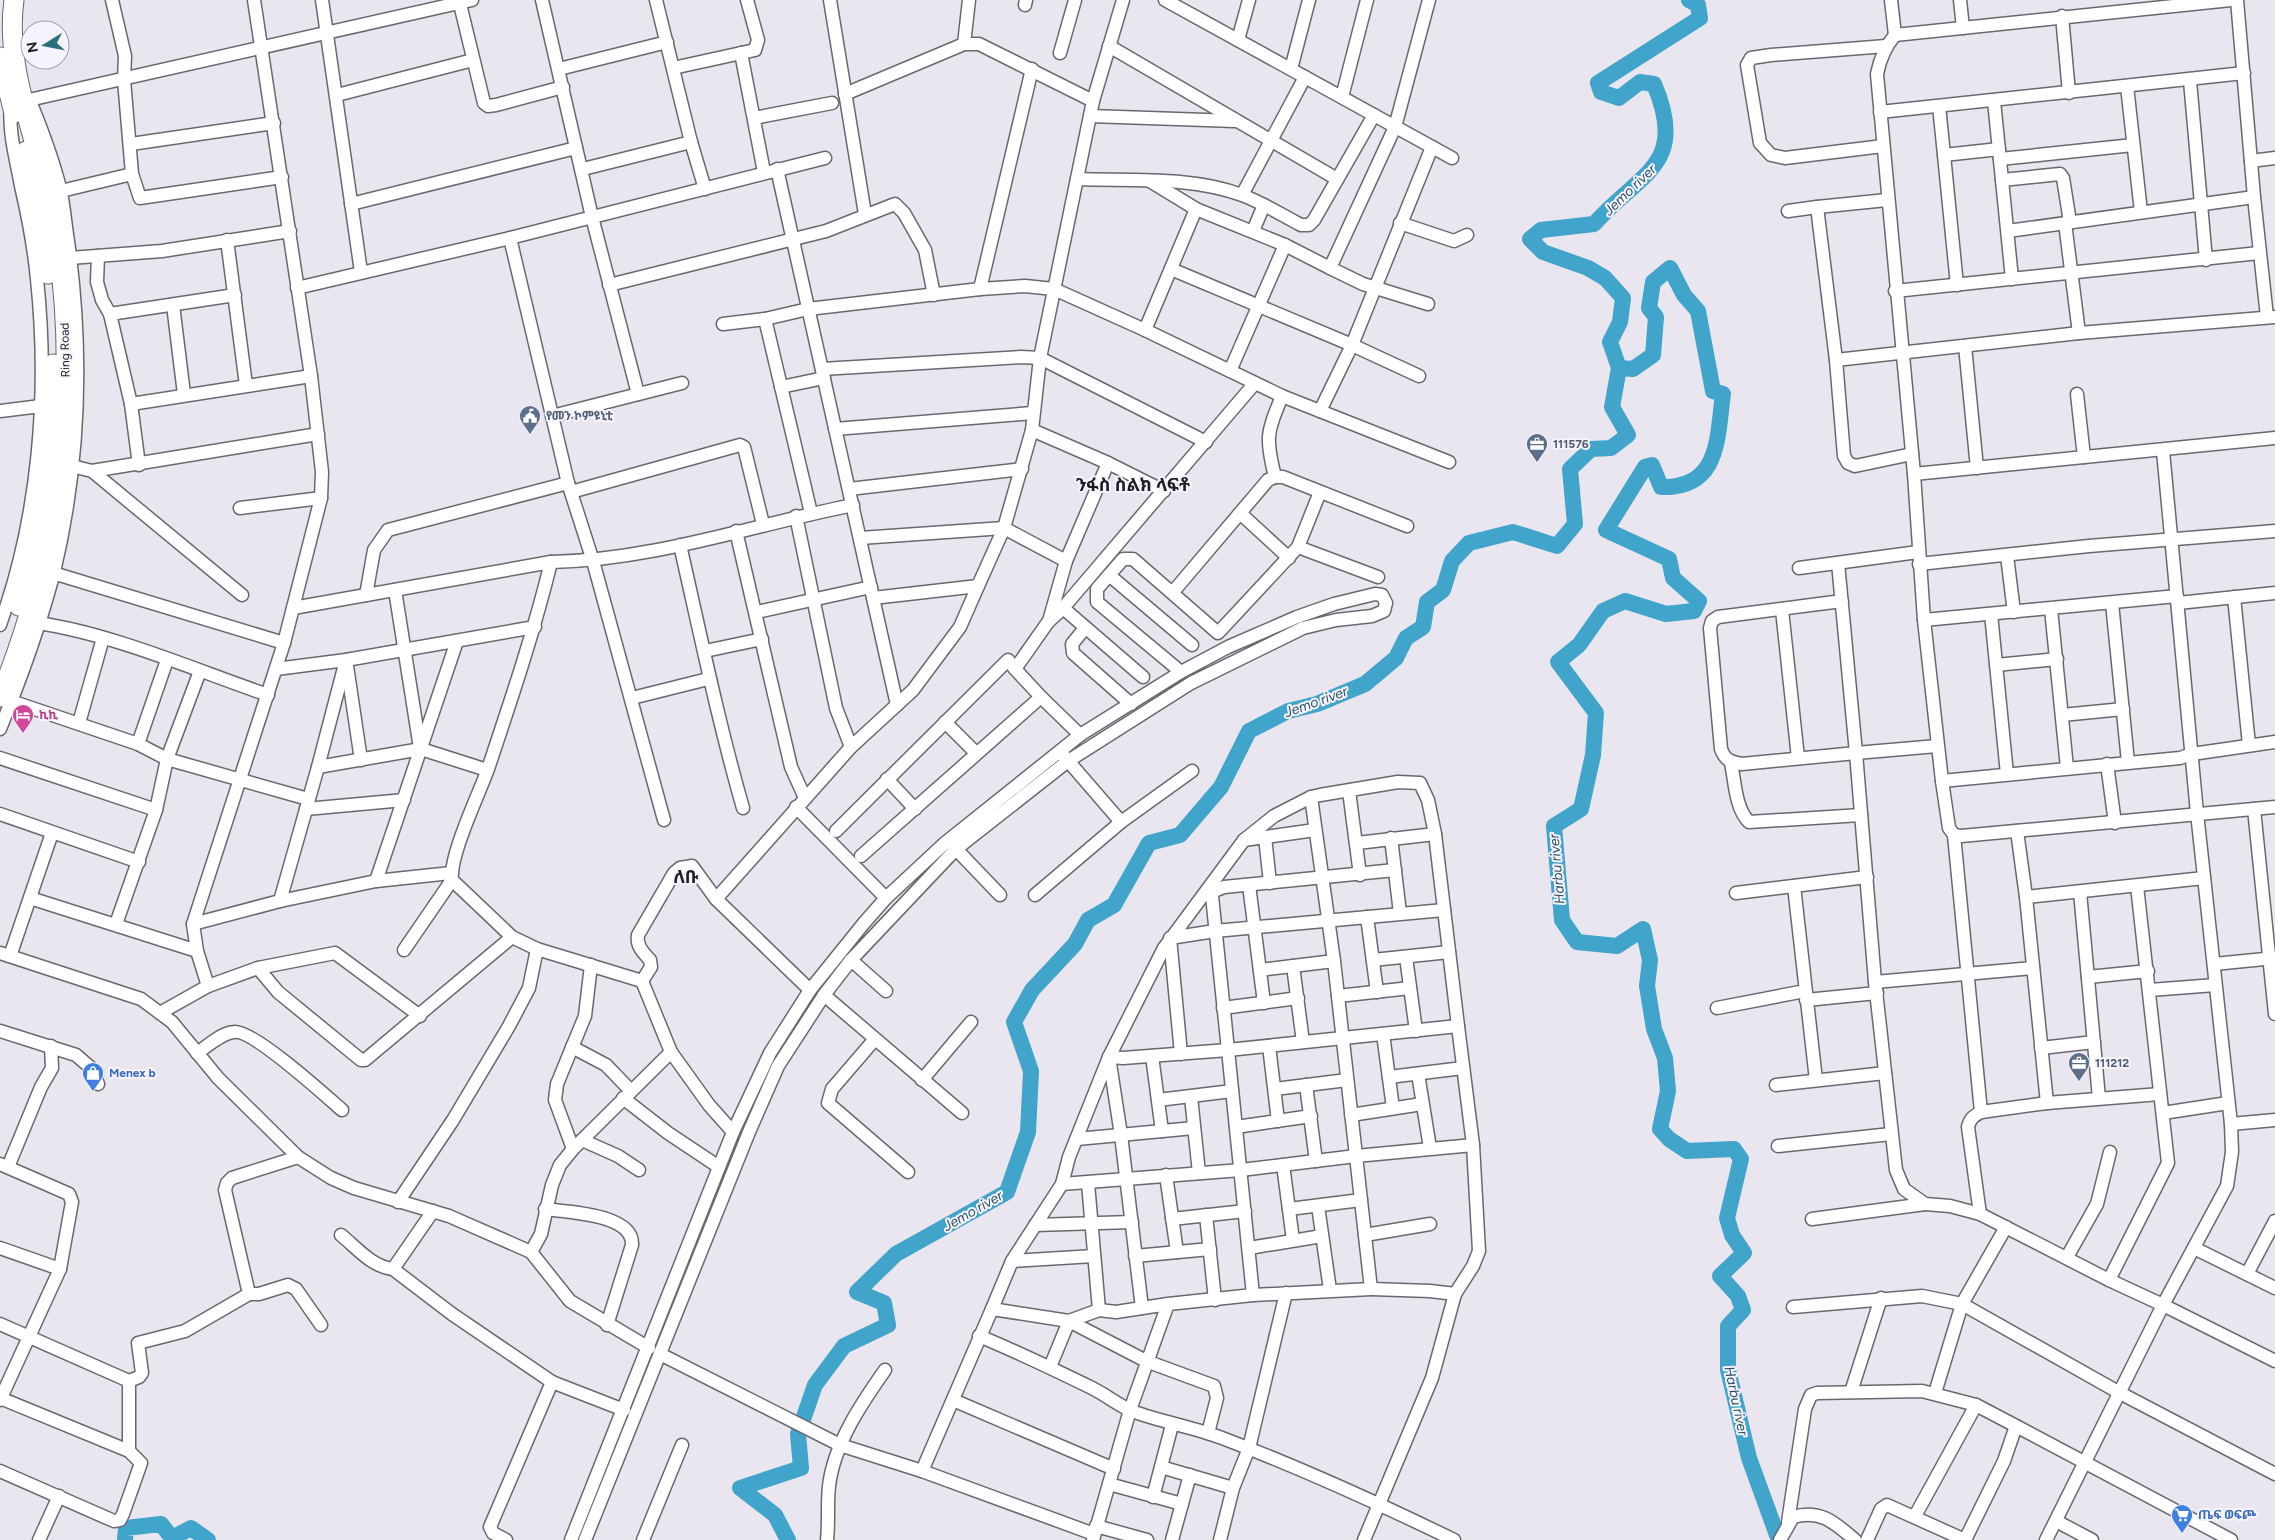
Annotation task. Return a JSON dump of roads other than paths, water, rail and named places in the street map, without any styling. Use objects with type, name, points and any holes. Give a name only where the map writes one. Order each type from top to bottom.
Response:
[{"type":"highway","name":"Ring Road","points":[[0,662],[24,588],[46,476],[53,369],[52,303],[46,256],[26,151],[14,47],[12,20],[14,0]]},
{"type":"highway","name":"Ring Road","points":[[0,57],[21,99],[46,180],[58,245],[64,302],[65,399],[59,477],[51,533],[6,699]]},
{"type":"street","points":[[112,0],[125,56],[124,80],[131,144],[132,174],[140,198],[282,177]]},
{"type":"street","points":[[208,986],[196,951],[193,924],[284,643],[321,498],[322,472],[311,376],[263,49],[254,0]]},
{"type":"street","points":[[322,0],[361,272]]},
{"type":"street","points":[[542,0],[576,148],[583,170],[592,217],[638,394]]},
{"type":"street","points":[[656,0],[691,142],[705,189]]},
{"type":"street","points":[[673,68],[755,50],[758,46],[747,0]]},
{"type":"street","points":[[830,0],[865,214]]},
{"type":"street","points":[[964,44],[969,0]]},
{"type":"street","points":[[1060,53],[1075,0]]},
{"type":"street","points":[[716,899],[851,747],[913,690],[960,627],[1004,528],[1022,469],[1032,430],[1040,358],[1093,101],[1123,0]]},
{"type":"street","points":[[1166,0],[1186,5],[1238,40],[1452,158]]},
{"type":"street","points":[[1238,40],[1249,0]]},
{"type":"street","points":[[1290,69],[1309,0]]},
{"type":"street","points":[[1342,97],[1367,0]]},
{"type":"street","points":[[1330,268],[1395,127],[1429,0]]},
{"type":"street","points":[[1891,0],[1895,35]]},
{"type":"street","points":[[1960,0],[1963,28]]},
{"type":"street","points":[[2084,0],[2085,14]]},
{"type":"street","points":[[1981,1112],[1966,975],[1954,835],[1949,828],[1937,746],[1924,620],[1914,474],[1895,291],[1877,74],[1886,46],[1895,35],[2062,16],[2231,0]]},
{"type":"street","points":[[1836,360],[2078,333],[2271,317],[2260,253],[2237,0]]},
{"type":"street","points":[[21,99],[124,80],[464,1],[473,60],[484,103],[488,106],[563,87]]},
{"type":"street","points":[[2062,16],[2069,93]]},
{"type":"street","points":[[559,69],[667,42]]},
{"type":"street","points":[[845,94],[964,44],[979,44],[1093,101]]},
{"type":"street","points":[[1108,46],[1337,179]]},
{"type":"street","points":[[1883,146],[1785,158],[1771,155],[1760,143],[1747,65],[1751,58],[1771,54],[1886,46]]},
{"type":"street","points":[[741,54],[764,172]]},
{"type":"street","points":[[337,95],[473,60]]},
{"type":"street","points":[[980,289],[1032,69]]},
{"type":"street","points":[[1880,112],[2190,81],[2244,73]]},
{"type":"street","points":[[1242,195],[1305,77]]},
{"type":"street","points":[[2190,81],[2206,260]]},
{"type":"street","points":[[2127,86],[2141,212]]},
{"type":"street","points":[[0,729],[6,699],[38,623],[53,573],[72,466],[77,406],[77,345],[70,258],[61,191],[53,162],[21,99]]},
{"type":"street","points":[[0,625],[12,593],[26,527],[34,477],[41,406],[37,278],[25,205],[8,125],[21,99]]},
{"type":"street","points":[[1994,101],[2012,279]]},
{"type":"street","points":[[754,118],[832,103]]},
{"type":"street","points":[[1939,106],[1957,285]]},
{"type":"street","points":[[1077,179],[1183,183],[1242,195],[1301,225],[1309,225],[1314,220],[1374,115]]},
{"type":"street","points":[[1090,116],[1238,121]]},
{"type":"street","points":[[131,144],[274,123]]},
{"type":"street","points":[[583,170],[691,142]]},
{"type":"street","points":[[1944,155],[1999,154],[2133,145]]},
{"type":"street","points":[[1320,411],[1352,345],[1432,147]]},
{"type":"street","points":[[351,204],[576,148]]},
{"type":"street","points":[[297,288],[510,238],[825,158]]},
{"type":"street","points":[[2251,161],[2275,158]]},
{"type":"street","points":[[777,169],[897,705]]},
{"type":"street","points":[[61,191],[132,174]]},
{"type":"street","points":[[2002,180],[2060,174],[2063,178],[2078,333]]},
{"type":"street","points":[[1150,182],[1196,209],[1285,245],[1351,279],[1428,304]]},
{"type":"street","points":[[2008,231],[2254,197]]},
{"type":"street","points":[[1788,211],[1887,200]]},
{"type":"street","points":[[609,285],[826,231],[890,205],[898,206],[925,250],[934,295]]},
{"type":"street","points":[[1253,232],[1264,206]]},
{"type":"street","points":[[1818,207],[1836,360],[1842,446],[1848,462],[1855,466],[1912,454]]},
{"type":"street","points":[[1145,330],[1196,209]]},
{"type":"street","points":[[1400,223],[1454,241],[1467,235]]},
{"type":"street","points":[[70,258],[162,250],[290,231]]},
{"type":"street","points":[[510,238],[570,487],[632,698],[664,820]]},
{"type":"street","points":[[227,240],[246,385]]},
{"type":"street","points":[[1230,371],[1285,245]]},
{"type":"street","points":[[1895,291],[2260,253]]},
{"type":"street","points":[[98,256],[98,282],[102,300],[110,314],[131,404],[139,465]]},
{"type":"street","points":[[1171,269],[1352,345],[1420,376]]},
{"type":"street","points":[[723,324],[765,319],[808,309],[980,289],[1026,286],[1054,289],[1145,330],[1282,396],[1450,462]]},
{"type":"street","points":[[110,314],[234,295]]},
{"type":"street","points":[[173,305],[184,394]]},
{"type":"street","points":[[765,319],[811,513]]},
{"type":"street","points":[[1964,346],[1977,468]]},
{"type":"street","points":[[781,387],[823,374],[1021,357],[1040,358],[1206,442]]},
{"type":"street","points":[[131,404],[184,394],[311,376]]},
{"type":"street","points":[[552,416],[682,383]]},
{"type":"street","points":[[1015,669],[1048,622],[1063,608],[1255,383]]},
{"type":"street","points":[[2077,394],[2084,457]]},
{"type":"street","points":[[1275,477],[1267,446],[1268,435],[1282,396]]},
{"type":"street","points":[[0,411],[41,406]]},
{"type":"street","points":[[836,428],[1034,413]]},
{"type":"street","points":[[1032,430],[1108,463],[1164,491]]},
{"type":"street","points":[[72,466],[92,471],[139,465],[318,434]]},
{"type":"street","points":[[1914,474],[2275,438]]},
{"type":"street","points":[[366,595],[374,550],[388,530],[740,445],[744,448],[763,524]]},
{"type":"street","points":[[2046,1540],[2163,1305],[2227,1186],[2232,1152],[2231,1124],[2197,813],[2163,450]]},
{"type":"street","points":[[1048,622],[1066,561],[1108,463]]},
{"type":"street","points":[[849,489],[1022,469]]},
{"type":"street","points":[[92,471],[242,595]]},
{"type":"street","points":[[1173,592],[1268,480],[1275,477],[1283,477],[1407,526]]},
{"type":"street","points":[[1181,672],[1096,602],[1097,589],[1123,559],[1133,559],[1218,633],[1298,547],[1320,492]]},
{"type":"street","points":[[240,508],[321,498]]},
{"type":"street","points":[[293,608],[552,562],[593,561],[680,545],[796,516],[853,505]]},
{"type":"street","points":[[1240,513],[1289,558]]},
{"type":"street","points":[[796,516],[836,708],[851,747]]},
{"type":"street","points":[[860,538],[1004,528],[1066,561]]},
{"type":"street","points":[[736,531],[757,612],[792,767],[805,798]]},
{"type":"street","points":[[1799,568],[1838,563],[1919,558],[2007,556],[2089,546],[2172,541],[2275,531]]},
{"type":"street","points":[[680,545],[705,651],[708,679],[743,808]]},
{"type":"street","points":[[1298,547],[1378,576]]},
{"type":"street","points":[[2007,556],[2014,612]]},
{"type":"street","points":[[404,950],[451,876],[535,627],[552,562]]},
{"type":"street","points":[[1838,563],[1891,1134],[1898,1181],[1904,1190],[1925,1204]]},
{"type":"street","points":[[53,573],[284,643]]},
{"type":"street","points":[[1109,575],[1192,645]]},
{"type":"street","points":[[757,612],[812,599],[872,592],[978,586]]},
{"type":"street","points":[[395,590],[421,749]]},
{"type":"street","points":[[1924,620],[2112,604],[2275,593]]},
{"type":"street","points":[[571,1540],[624,1410],[654,1351],[713,1222],[778,1066],[824,996],[851,960],[956,849],[1064,756],[1080,735],[1181,672],[1228,647],[1334,604],[1375,594],[1382,595],[1386,603],[1384,611],[1372,616],[1336,620],[1303,628],[1235,660],[1064,756],[945,843],[886,898],[810,990],[770,1053],[733,1132],[700,1217],[654,1351],[585,1540]]},
{"type":"street","points":[[2234,597],[2249,745]]},
{"type":"street","points":[[1842,601],[1718,617],[1712,621],[1710,628],[1721,749],[1724,758],[1731,763],[1742,764],[1937,746]]},
{"type":"street","points":[[2112,604],[2128,762]]},
{"type":"street","points":[[1063,608],[1143,677]]},
{"type":"street","points":[[2051,609],[2067,768]]},
{"type":"street","points":[[1782,610],[1798,758]]},
{"type":"street","points":[[1991,614],[2007,774]]},
{"type":"street","points":[[38,623],[64,627],[103,638],[268,695]]},
{"type":"street","points":[[276,669],[346,660],[535,627]]},
{"type":"street","points":[[1085,628],[1072,644],[1073,653],[1131,704]]},
{"type":"street","points":[[79,723],[103,638]]},
{"type":"street","points":[[705,651],[762,639]]},
{"type":"street","points":[[376,881],[457,641]]},
{"type":"street","points":[[1996,665],[2056,659]]},
{"type":"street","points":[[138,744],[167,660]]},
{"type":"street","points":[[346,660],[361,760]]},
{"type":"street","points":[[280,901],[346,660]]},
{"type":"street","points":[[836,831],[887,778],[1008,660],[1041,697],[1080,735]]},
{"type":"street","points":[[116,924],[156,810],[167,759],[200,671]]},
{"type":"street","points":[[632,698],[708,679]]},
{"type":"street","points":[[861,856],[1041,697]]},
{"type":"street","points":[[6,699],[138,744],[167,759],[241,779],[307,804],[404,800]]},
{"type":"street","points":[[2062,715],[2122,709]]},
{"type":"street","points":[[945,722],[976,753]]},
{"type":"street","points":[[1942,781],[2180,758],[2192,754],[2275,742]]},
{"type":"street","points":[[318,767],[421,749],[487,770]]},
{"type":"street","points":[[1064,756],[1121,822]]},
{"type":"street","points":[[0,758],[156,810]]},
{"type":"street","points":[[1731,763],[1740,807],[1744,817],[1749,822],[1861,815]]},
{"type":"street","points":[[2107,764],[2115,822]]},
{"type":"street","points":[[1035,895],[1121,822],[1192,771]]},
{"type":"street","points":[[887,778],[915,809]]},
{"type":"street","points":[[922,1471],[1012,1261],[1062,1184],[1077,1139],[1109,1057],[1170,938],[1209,891],[1244,840],[1274,816],[1311,797],[1398,782],[1420,783],[1428,800],[1435,834],[1473,1145],[1479,1251],[1473,1266],[1455,1294],[1432,1378],[1364,1540]]},
{"type":"street","points":[[1349,791],[1360,875]]},
{"type":"street","points":[[1311,797],[1334,961],[1371,1289]]},
{"type":"street","points":[[796,807],[886,898]]},
{"type":"street","points":[[1954,835],[2275,807]]},
{"type":"street","points":[[2254,809],[2269,898],[2275,1014]]},
{"type":"street","points":[[0,814],[139,862]]},
{"type":"street","points":[[1244,840],[1315,830]]},
{"type":"street","points":[[2017,831],[2026,897],[2047,1103]]},
{"type":"street","points":[[52,833],[30,898],[5,954],[141,999],[160,1012],[172,1022],[218,1078],[298,1157],[330,1178],[398,1202],[433,1211],[531,1252],[570,1301],[654,1351],[840,1445],[922,1471],[1094,1533],[1144,1540]]},
{"type":"street","points":[[1356,842],[1435,834]]},
{"type":"street","points":[[1265,836],[1270,883]]},
{"type":"street","points":[[1390,838],[1400,913]]},
{"type":"street","points":[[956,849],[1000,895]]},
{"type":"street","points":[[642,981],[651,966],[650,960],[642,952],[637,941],[638,935],[674,873],[680,868],[692,866],[716,899],[810,990]]},
{"type":"street","points":[[1209,891],[1217,888],[1322,879],[1395,870]]},
{"type":"street","points":[[193,924],[280,901],[376,881],[451,876],[512,938],[537,949],[642,981]]},
{"type":"street","points":[[1736,893],[1868,876]]},
{"type":"street","points":[[2026,897],[2204,878]]},
{"type":"street","points":[[1249,885],[1264,1003]]},
{"type":"street","points":[[1794,886],[1816,1080]]},
{"type":"street","points":[[2109,1280],[2168,1163],[2137,886]]},
{"type":"street","points":[[1209,891],[1212,896],[1214,931],[1249,1248],[1252,1295]]},
{"type":"street","points":[[2080,892],[2099,1098]]},
{"type":"street","points":[[30,898],[116,924],[174,946],[196,951]]},
{"type":"street","points":[[1170,938],[1214,931],[1444,910]]},
{"type":"street","points":[[1367,916],[1377,992]]},
{"type":"street","points":[[258,968],[278,992],[361,1060],[369,1059],[512,938]]},
{"type":"street","points":[[1170,938],[1182,1054]]},
{"type":"street","points":[[398,1202],[453,1120],[529,988],[537,949]]},
{"type":"street","points":[[1373,960],[1449,952]]},
{"type":"street","points":[[160,1012],[208,986],[258,968],[335,953],[420,1016]]},
{"type":"street","points":[[1406,957],[1416,1031]]},
{"type":"street","points":[[2214,964],[2273,958]]},
{"type":"street","points":[[851,960],[886,991]]},
{"type":"street","points":[[1260,970],[1334,961]]},
{"type":"street","points":[[591,965],[585,1016],[557,1084],[555,1100],[577,1144],[618,1156],[639,1170]]},
{"type":"street","points":[[1293,966],[1303,1042]]},
{"type":"street","points":[[1717,1008],[1806,995],[2033,968]]},
{"type":"street","points":[[2088,977],[2148,971]]},
{"type":"street","points":[[642,981],[671,1052],[709,1105],[733,1132]]},
{"type":"street","points":[[2150,990],[2215,985]]},
{"type":"street","points":[[1338,996],[1410,988]]},
{"type":"street","points":[[824,996],[962,1113]]},
{"type":"street","points":[[1223,1008],[1298,998]]},
{"type":"street","points":[[922,1080],[971,1022]]},
{"type":"street","points":[[1109,1057],[1152,1056],[1228,1050],[1458,1026]]},
{"type":"street","points":[[0,1031],[51,1046],[85,1062],[92,1068],[98,1084]]},
{"type":"street","points":[[197,1053],[221,1037],[239,1031],[248,1035],[277,1057],[342,1110]]},
{"type":"street","points":[[1383,1034],[1393,1108]]},
{"type":"street","points":[[875,1039],[832,1089],[828,1095],[828,1103],[908,1172]]},
{"type":"street","points":[[2041,1048],[2094,1042]]},
{"type":"street","points":[[0,1471],[114,1521],[120,1520],[141,1463],[129,1450],[0,1399],[60,1268],[72,1202],[70,1194],[4,1165],[52,1068],[51,1046]]},
{"type":"street","points":[[1269,1046],[1278,1121]]},
{"type":"street","points":[[572,1047],[606,1065],[627,1095],[668,1133],[719,1167]]},
{"type":"street","points":[[531,1252],[541,1234],[545,1209],[560,1165],[577,1144],[671,1052]]},
{"type":"street","points":[[1152,1056],[1162,1131]]},
{"type":"street","points":[[1109,1057],[1127,1178],[1142,1308]]},
{"type":"street","points":[[1389,1077],[1464,1068]]},
{"type":"street","points":[[1776,1084],[1885,1073]]},
{"type":"street","points":[[1418,1074],[1430,1148]]},
{"type":"street","points":[[1275,1089],[1347,1080]]},
{"type":"street","points":[[1306,1086],[1316,1161]]},
{"type":"street","points":[[1158,1100],[1232,1091]]},
{"type":"street","points":[[1980,1214],[1968,1127],[1969,1120],[1981,1112],[2047,1103],[2160,1094]]},
{"type":"street","points":[[1190,1097],[1199,1172]]},
{"type":"street","points":[[2163,1113],[2228,1103]]},
{"type":"street","points":[[1351,1115],[1422,1104]]},
{"type":"street","points":[[1236,1127],[1311,1116]]},
{"type":"street","points":[[2231,1124],[2275,1120]]},
{"type":"street","points":[[1077,1139],[1194,1128]]},
{"type":"street","points":[[1778,1146],[1891,1134]]},
{"type":"street","points":[[1062,1184],[1241,1170],[1430,1148],[1473,1145]]},
{"type":"street","points":[[2067,1257],[2097,1204],[2110,1152]]},
{"type":"street","points":[[249,1294],[228,1209],[225,1190],[227,1183],[232,1178],[298,1157]]},
{"type":"street","points":[[1283,1165],[1293,1240]]},
{"type":"street","points":[[1166,1175],[1177,1252]]},
{"type":"street","points":[[1088,1183],[1099,1310]]},
{"type":"street","points":[[1289,1209],[1361,1200]]},
{"type":"street","points":[[1812,1219],[1925,1204],[1950,1206],[1980,1214],[2109,1280],[2275,1361]]},
{"type":"street","points":[[1318,1206],[1330,1290]]},
{"type":"street","points":[[545,1209],[609,1220],[628,1229],[633,1237],[607,1324]]},
{"type":"street","points":[[393,1269],[433,1211]]},
{"type":"street","points":[[1172,1219],[1245,1211]]},
{"type":"street","points":[[1206,1215],[1215,1300]]},
{"type":"street","points":[[700,1217],[713,1222]]},
{"type":"street","points":[[1035,1225],[1091,1225],[1132,1222]]},
{"type":"street","points":[[1365,1235],[1430,1224]]},
{"type":"street","points":[[2247,1274],[2274,1224]]},
{"type":"street","points":[[1935,1393],[1962,1304],[2006,1227]]},
{"type":"street","points":[[341,1235],[373,1262],[383,1268],[393,1269],[452,1314],[552,1382],[624,1410]]},
{"type":"street","points":[[1249,1248],[1322,1236]]},
{"type":"street","points":[[0,1248],[60,1268]]},
{"type":"street","points":[[2194,1248],[2275,1288]]},
{"type":"street","points":[[1135,1256],[1210,1249]]},
{"type":"street","points":[[1012,1261],[1094,1256]]},
{"type":"street","points":[[0,1324],[129,1381],[139,1377],[142,1373],[138,1343],[185,1331],[249,1294],[259,1294],[288,1286],[296,1289],[322,1325]]},
{"type":"street","points":[[1050,1367],[1069,1321],[1099,1310],[1116,1312],[1252,1295],[1330,1290],[1371,1289],[1430,1291],[1455,1294]]},
{"type":"street","points":[[1220,1540],[1233,1488],[1249,1448],[1286,1293]]},
{"type":"street","points":[[1793,1307],[1922,1296],[1962,1304],[2120,1393],[2275,1474]]},
{"type":"street","points":[[1851,1392],[1881,1298]]},
{"type":"street","points":[[1094,1533],[1130,1410],[1168,1304]]},
{"type":"street","points":[[992,1309],[1069,1321],[1146,1361],[1214,1386],[1217,1398],[1208,1433]]},
{"type":"street","points":[[979,1336],[1050,1367],[1111,1398],[1130,1410],[1172,1425],[1208,1433],[1249,1448],[1380,1504],[1454,1540]]},
{"type":"street","points":[[827,1540],[829,1487],[840,1445],[866,1399],[886,1370]]},
{"type":"street","points":[[129,1381],[129,1450]]},
{"type":"street","points":[[506,1540],[493,1533],[490,1527],[552,1382]]},
{"type":"street","points":[[1780,1540],[1788,1522],[1808,1400],[1817,1393],[1922,1391],[1976,1405],[2086,1462],[2224,1538]]},
{"type":"street","points":[[953,1400],[1114,1469]]},
{"type":"street","points":[[1915,1516],[1976,1405]]},
{"type":"street","points":[[1153,1497],[1172,1425]]},
{"type":"street","points":[[1867,1540],[1882,1509],[1887,1505],[1965,1540],[2004,1460],[2016,1426]]},
{"type":"street","points":[[642,1540],[682,1445]]},
{"type":"street","points":[[1161,1467],[1233,1488]]},
{"type":"street","points":[[1172,1540],[1190,1475]]},
{"type":"street","points":[[1109,1484],[1182,1504]]},
{"type":"street","points":[[39,1540],[59,1496]]},
{"type":"street","points":[[1788,1522],[1793,1516],[1819,1514],[1829,1518],[1855,1540]]},
{"type":"street","points":[[2056,1521],[2092,1540]]},
{"type":"waterway","name":"Jemo river","points":[[788,1540],[775,1515],[740,1488],[801,1468],[798,1434],[815,1385],[844,1346],[888,1325],[884,1303],[857,1292],[896,1254],[1007,1192],[1028,1132],[1031,1071],[1014,1022],[1032,990],[1075,944],[1088,920],[1114,905],[1149,843],[1180,835],[1221,787],[1249,731],[1288,711],[1317,704],[1365,684],[1396,658],[1406,638],[1423,627],[1427,602],[1443,590],[1452,561],[1469,543],[1513,532],[1557,546],[1575,524],[1570,469],[1591,449],[1611,448],[1628,435],[1612,407],[1619,368],[1610,342],[1620,322],[1623,298],[1605,278],[1588,268],[1543,252],[1530,239],[1541,230],[1594,224],[1654,166],[1662,151],[1666,133],[1663,111],[1654,84],[1640,82],[1619,98],[1601,92],[1598,83],[1700,18],[1698,5],[1689,0]]},
{"type":"waterway","name":"Harbu river","points":[[1619,368],[1633,369],[1653,355],[1656,317],[1649,308],[1653,282],[1670,268],[1684,295],[1698,311],[1713,391],[1723,394],[1716,443],[1712,458],[1705,470],[1695,480],[1680,485],[1661,487],[1652,465],[1645,467],[1606,530],[1669,559],[1673,578],[1699,601],[1694,611],[1666,614],[1625,601],[1603,611],[1579,645],[1558,662],[1596,713],[1593,755],[1581,809],[1554,826],[1562,920],[1577,942],[1617,946],[1643,929],[1650,960],[1647,986],[1654,1029],[1665,1058],[1668,1091],[1660,1129],[1669,1139],[1687,1151],[1734,1149],[1741,1159],[1727,1218],[1732,1235],[1744,1253],[1720,1276],[1738,1296],[1743,1310],[1728,1326],[1728,1370],[1749,1458],[1777,1535],[1781,1540]]},
{"type":"waterway","points":[[125,1540],[126,1528],[161,1524],[172,1538],[191,1528],[208,1540]]},
{"type":"place","name":"የመን ኮምዩኒቲ","points":[[530,435]]},
{"type":"place","name":"111576","points":[[1537,463]]},
{"type":"place","name":"ኪኪ","points":[[23,734]]},
{"type":"place","name":"111212","points":[[2079,1082]]},
{"type":"place","name":"Menex b","points":[[93,1092]]},
{"type":"place","name":"ጤፍ ወፍጮ","points":[[2182,1534]]},
{"type":"district","name":"ንፋስ ስልክ ላፍቶ","points":[[1133,485]]},
{"type":"district","name":"ለቡ","points":[[686,877]]}]
